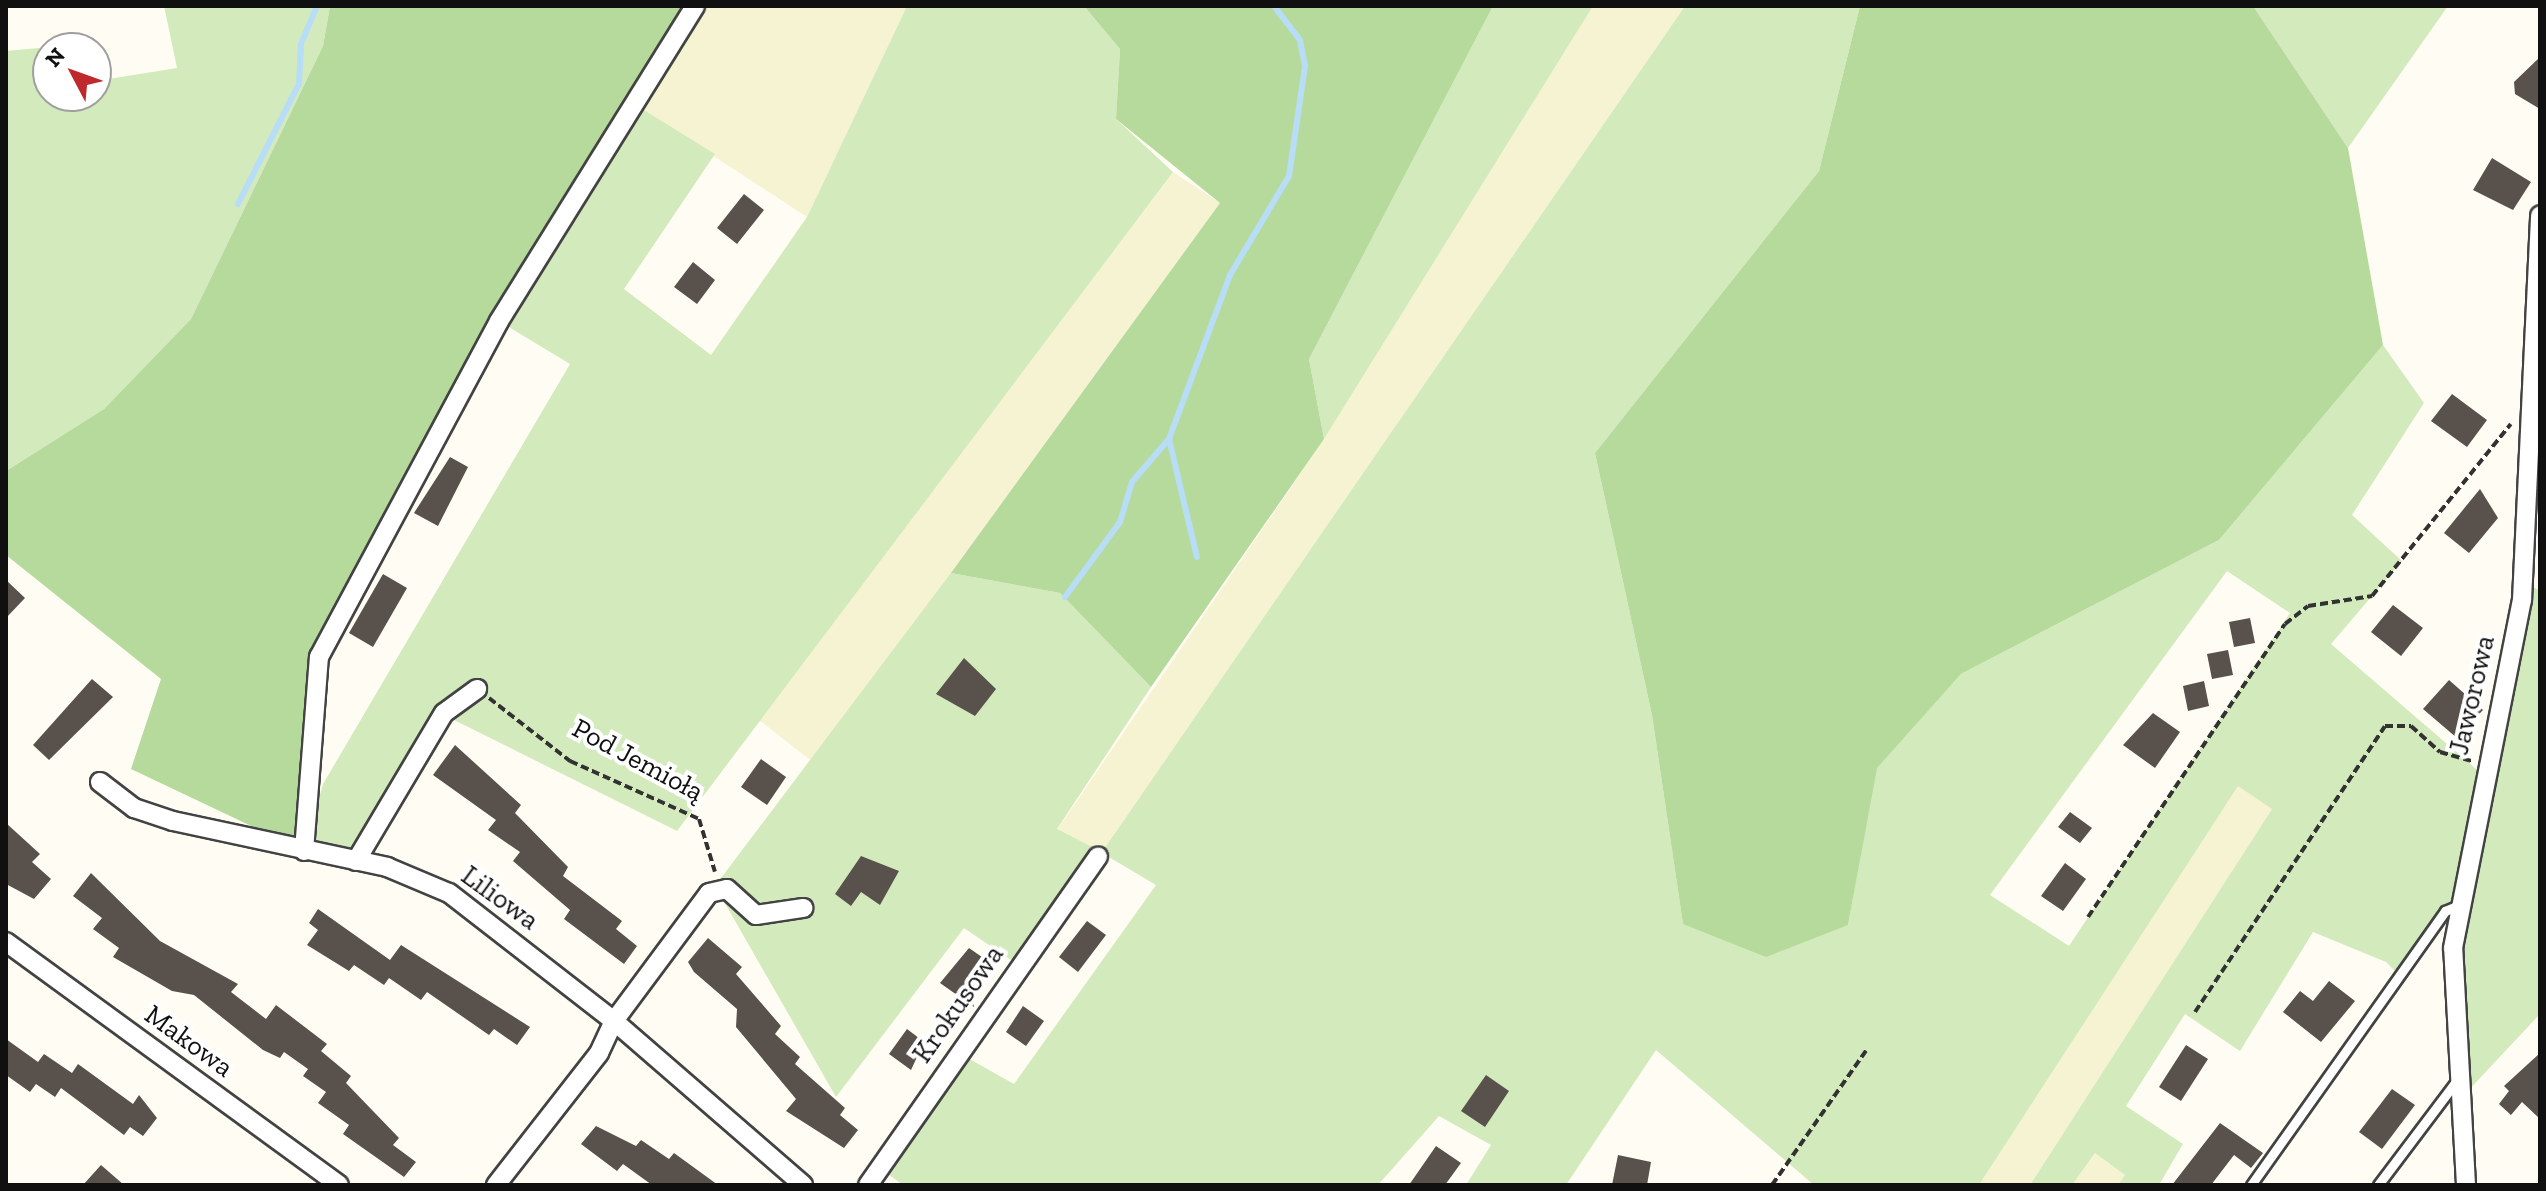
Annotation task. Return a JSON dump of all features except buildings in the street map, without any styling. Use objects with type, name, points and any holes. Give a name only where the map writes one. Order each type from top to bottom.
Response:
[{"type":"street","points":[[304,851],[319,657],[499,321],[695,6]]},
{"type":"street","name":"Jaworowa","points":[[2466,1185],[2463,1072],[2453,948],[2485,765],[2522,600],[2540,215]]},
{"type":"street","points":[[356,861],[444,713],[477,689]]},
{"type":"street","name":"Liliowa","points":[[100,782],[147,812],[304,851],[415,874],[449,893],[614,1021],[803,1185]]},
{"type":"street","name":"Krokusowa","points":[[868,1185],[1098,857]]},
{"type":"street","points":[[496,1185],[599,1053],[614,1021],[719,886],[756,915],[803,908]]},
{"type":"street","name":"Makowa","points":[[6,942],[339,1185]]},
{"type":"lane","points":[[2251,1185],[2445,911],[2459,905]]},
{"type":"lane","points":[[2378,1185],[2463,1072]]},
{"type":"path","points":[[2088,917],[2285,624],[2308,606],[2372,596],[2529,403]]},
{"type":"path","name":"Pod Jemiołą","points":[[477,689],[570,761],[699,819],[719,886]]},
{"type":"path","points":[[2195,1012],[2385,726],[2411,726],[2440,752],[2485,765]]},
{"type":"path","points":[[1772,1185],[1866,1051]]},
{"type":"shaded area","points":[[695,6],[907,6],[807,217],[634,104]]},
{"type":"shaded area","points":[[1593,6],[1685,6],[1102,852],[1057,830],[1324,439]]},
{"type":"shaded area","points":[[1173,172],[1220,203],[814,763],[759,720]]},
{"type":"shaded area","points":[[2238,785],[2272,809],[2030,1185],[1979,1185]]},
{"type":"shaded area","points":[[2095,1153],[2125,1175],[2118,1185],[2072,1185]]},
{"type":"green space","points":[[164,6],[330,6],[323,46],[191,319],[104,409],[6,471],[6,51],[32,49],[32,112],[112,112],[112,78],[177,68]]},
{"type":"green space","points":[[330,6],[695,6],[545,246],[319,657],[304,851],[131,769],[161,679],[6,555],[6,471],[104,409],[191,319],[323,46]]},
{"type":"green space","points":[[907,6],[1084,6],[1120,49],[1116,119],[1173,172],[677,831],[450,718],[366,862],[304,851],[323,784],[570,364],[499,321],[634,104],[715,154],[624,289],[711,355],[807,217]]},
{"type":"green space","points":[[1084,6],[1493,6],[1309,359],[1324,439],[1151,687],[1060,593],[951,573],[1220,203],[1116,119],[1120,49]]},
{"type":"green space","points":[[1493,6],[1593,6],[1324,439],[1309,359]]},
{"type":"green space","points":[[1685,6],[1860,6],[1819,171],[1595,453],[1652,715],[1683,924],[1848,925],[1876,768],[1961,674],[2219,540],[2383,345],[2424,403],[2352,515],[2402,561],[2331,644],[2483,775],[2523,581],[2540,591],[2540,1014],[2465,1094],[2459,905],[2445,911],[2399,975],[2386,962],[2313,932],[2240,1051],[2185,1014],[2126,1106],[2183,1144],[2159,1185],[2118,1185],[2125,1175],[2095,1153],[2072,1185],[2030,1185],[2272,809],[2238,786],[1979,1185],[1814,1185],[1656,1050],[1566,1185],[1466,1185],[1491,1145],[1439,1116],[1378,1185],[903,1185],[880,1168],[957,1052],[1014,1084],[1156,885],[1102,853],[1017,964],[964,928],[836,1097],[715,886],[951,573],[1060,593],[1151,687],[1057,829],[1102,852]],"holes":[[[2227,571],[2290,613],[2069,946],[1990,895]]]},
{"type":"green space","points":[[1860,6],[2253,6],[2348,148],[2383,345],[2219,540],[1961,674],[1877,768],[1848,925],[1766,957],[1683,924],[1652,715],[1595,453],[1819,171]]},
{"type":"green space","points":[[2253,6],[2448,6],[2348,148]]},
{"type":"waterway","points":[[238,204],[299,84],[301,44],[317,6]]},
{"type":"waterway","points":[[1065,597],[1120,522],[1132,482],[1169,439],[1230,275],[1289,176],[1305,66],[1300,40],[1274,6]]},
{"type":"waterway","points":[[1169,439],[1197,557]]}]
